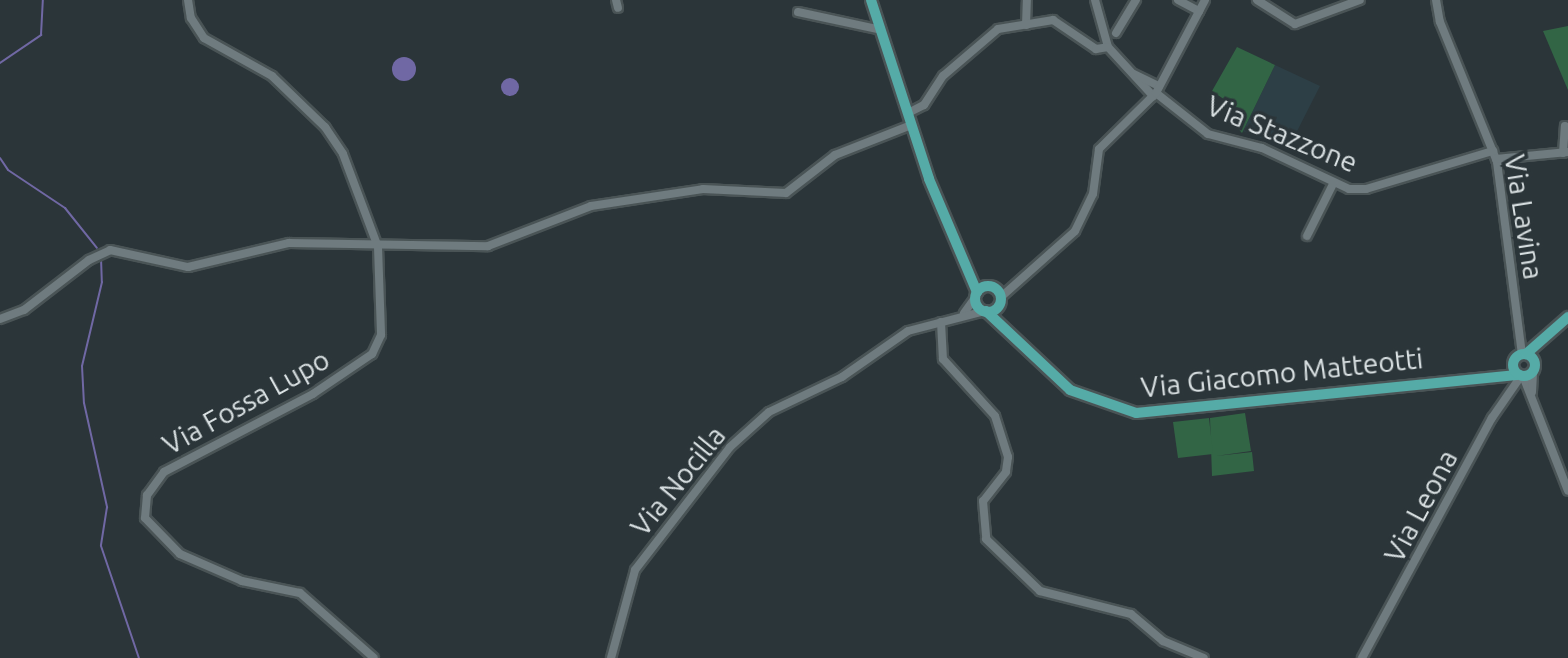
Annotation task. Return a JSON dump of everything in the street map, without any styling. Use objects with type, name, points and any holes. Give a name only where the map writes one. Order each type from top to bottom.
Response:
[{"type":"main road","points":[[871,0],[911,125],[956,243],[997,293],[1016,339]]},
{"type":"main road","name":"Via Giacomo Matteotti","points":[[956,243],[985,311],[1070,390],[1136,413],[1526,373]]},
{"type":"main road","points":[[976,295],[997,293]]},
{"type":"main road","points":[[985,311],[994,310],[997,293]]},
{"type":"main road","points":[[1526,373],[1568,317]]},
{"type":"main road","points":[[1482,376],[1551,336]]},
{"type":"main road","points":[[1521,356],[1526,373]]},
{"type":"main road","points":[[1521,356],[1526,373]]},
{"type":"street","name":"Via Fossa Lupo","points":[[188,0],[191,18],[204,38],[272,76],[325,127],[343,154],[378,247],[381,335],[372,354],[313,394],[164,472],[144,508],[150,527],[180,554],[242,581],[300,593],[374,658]]},
{"type":"street","points":[[1026,25],[1027,0]]},
{"type":"street","points":[[908,113],[924,105],[943,76],[994,31],[1056,21],[1096,49],[1108,47],[1095,0]]},
{"type":"street","points":[[1116,33],[1136,0]]},
{"type":"street","points":[[1178,0],[1199,11]]},
{"type":"street","points":[[997,293],[1075,231],[1093,194],[1099,149],[1156,92],[1205,0]]},
{"type":"street","points":[[1257,0],[1295,24],[1360,0]]},
{"type":"street","name":"Via Lavina","points":[[1436,0],[1440,22],[1495,155],[1521,356]]},
{"type":"street","points":[[798,12],[881,30]]},
{"type":"street","name":"Via Stazzone","points":[[1108,47],[1128,71],[1208,134],[1262,148],[1333,184],[1366,189],[1495,155],[1565,153]]},
{"type":"street","points":[[0,319],[24,310],[89,260],[110,250],[188,267],[289,243],[378,247],[488,246],[591,206],[703,189],[786,193],[835,155],[911,125]]},
{"type":"street","points":[[1565,126],[1565,153]]},
{"type":"street","points":[[1307,236],[1333,184]]},
{"type":"street","points":[[964,314],[976,295]]},
{"type":"street","name":"Via Nocilla","points":[[611,658],[635,570],[730,447],[769,412],[842,377],[908,331],[985,311]]},
{"type":"street","points":[[941,322],[943,359],[995,416],[1008,457],[1006,472],[983,501],[986,539],[1040,591],[1131,614],[1163,641],[1204,658]]},
{"type":"street","points":[[1526,373],[1568,491]]},
{"type":"street","name":"Via Leona","points":[[1362,658],[1492,418],[1526,373]]},
{"type":"shaded area","points":[[404,57],[413,60],[416,69],[413,78],[404,81],[395,78],[392,69],[395,60]]},
{"type":"shaded area","points":[[1275,65],[1320,86],[1288,149],[1243,131]]},
{"type":"shaded area","points":[[510,78],[519,87],[510,96],[501,87]]},
{"type":"green space","points":[[1568,26],[1568,90],[1543,31]]},
{"type":"green space","points":[[1237,47],[1275,65],[1242,133],[1225,114],[1228,102],[1212,91]]},
{"type":"green space","points":[[1245,413],[1251,451],[1216,456],[1252,452],[1254,471],[1212,476],[1210,418]]},
{"type":"green space","points":[[1209,418],[1213,454],[1178,458],[1173,422]]},
{"type":"waterway","points":[[0,63],[41,35],[43,0]]},
{"type":"waterway","points":[[0,158],[8,170],[65,208],[97,248]]},
{"type":"waterway","points":[[101,258],[102,282],[82,366],[84,403],[107,507],[101,546],[139,658]]}]
